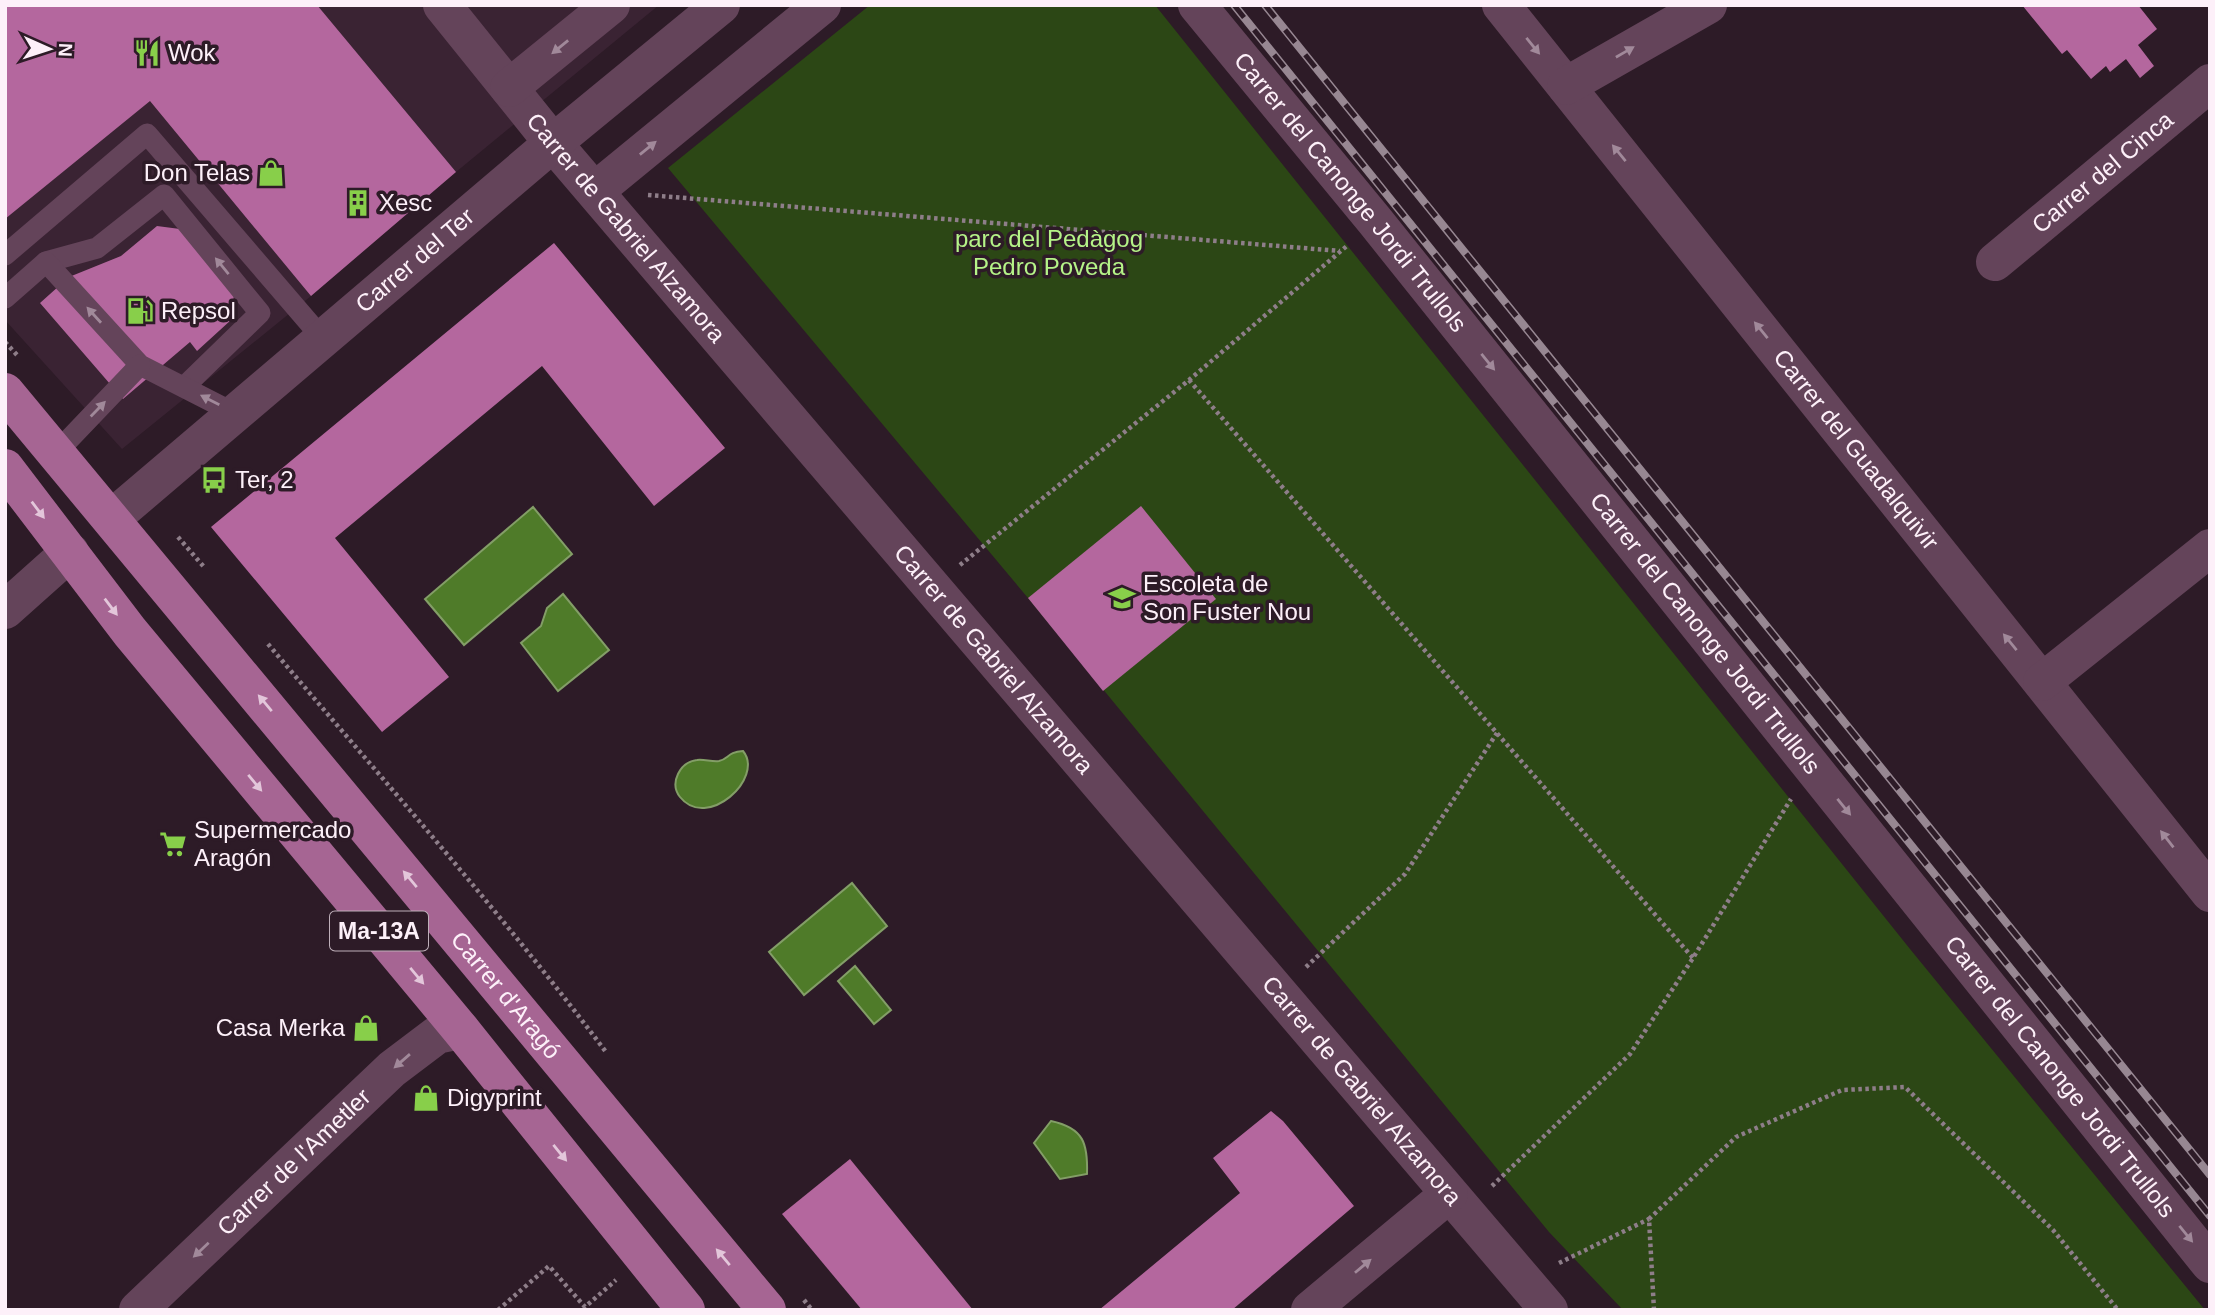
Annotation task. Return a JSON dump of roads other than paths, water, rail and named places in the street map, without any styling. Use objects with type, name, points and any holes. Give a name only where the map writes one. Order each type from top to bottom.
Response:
[{"type":"main road","name":"Carrer d'Aragó","points":[[5,392],[767,1310]]},
{"type":"main road","name":"Ma-13A","points":[[5,468],[130,632],[461,1030],[687,1310]]},
{"type":"main road","points":[[70,552],[111,519]]},
{"type":"main road","points":[[461,1030],[547,1044]]},
{"type":"street","name":"Carrer de Gabriel Alzamora","points":[[442,5],[554,143],[1549,1310]]},
{"type":"street","points":[[509,88],[611,5]]},
{"type":"street","name":"Carrer del Ter","points":[[111,519],[720,5]]},
{"type":"street","points":[[595,191],[821,5]]},
{"type":"street","name":"Carrer del Canonge Jordi Trullols","points":[[1197,5],[1375,221],[2210,1264]]},
{"type":"street","name":"Carrer del Guadalquivir","points":[[1501,5],[2210,893]]},
{"type":"street","points":[[1566,86],[1708,5]]},
{"type":"street","name":"Carrer del Cinca","points":[[1995,262],[2210,83]]},
{"type":"street","points":[[2042,682],[2210,548]]},
{"type":"street","points":[[5,610],[70,552]]},
{"type":"street","name":"Carrer de l'Ametler","points":[[138,1310],[400,1062],[437,1035],[461,1030]]},
{"type":"street","points":[[1310,1310],[1457,1203]]},
{"type":"lane","points":[[5,255],[147,134],[323,339]]},
{"type":"lane","points":[[5,298],[46,262],[97,248],[164,195],[260,313],[184,387]]},
{"type":"lane","points":[[46,262],[140,365],[236,414]]},
{"type":"lane","points":[[56,453],[140,365]]},
{"type":"railway","points":[[1234,5],[2210,1216]]},
{"type":"railway","points":[[1265,5],[2210,1175]]},
{"type":"place","name":"Wok","points":[[147,53]]},
{"type":"place","name":"Don Telas","points":[[271,173]]},
{"type":"place","name":"Xesc","points":[[358,203]]},
{"type":"place","name":"Repsol","points":[[140,311]]},
{"type":"place","name":"Ter, 2","points":[[214,480]]},
{"type":"place","name":"Escoleta de Son Fuster Nou","points":[[1122,598]]},
{"type":"place","name":"Supermercado Aragón","points":[[173,844]]},
{"type":"place","name":"Casa Merka","points":[[366,1028]]},
{"type":"place","name":"Digyprint","points":[[426,1098]]},
{"type":"park label","name":"parc del Pedàgog Pedro Poveda","points":[[1049,253]]}]
